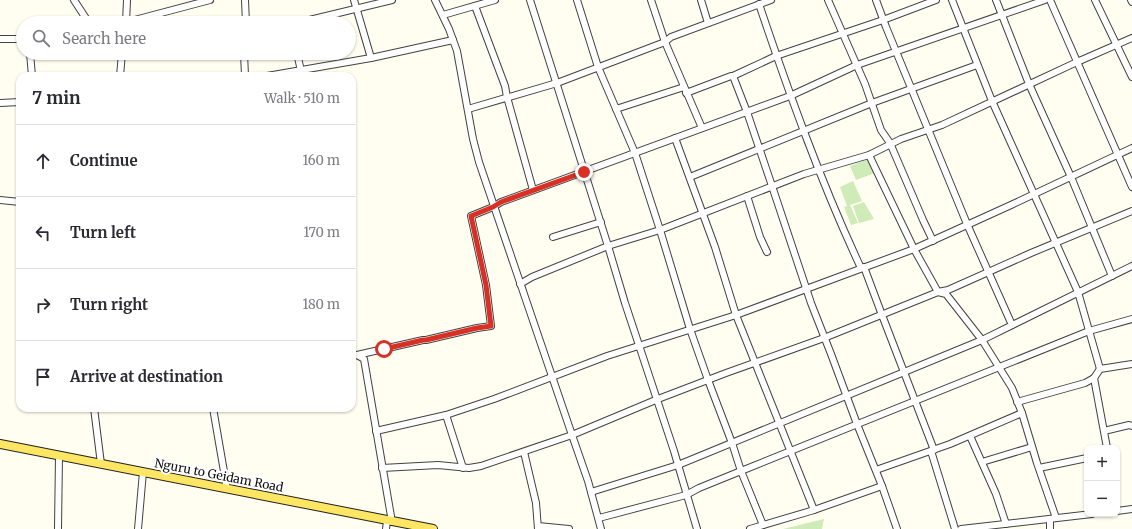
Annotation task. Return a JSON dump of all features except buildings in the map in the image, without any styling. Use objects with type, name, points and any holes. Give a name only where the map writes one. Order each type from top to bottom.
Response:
[{"type":"main road","name":"Nguru to Geidam Road","points":[[0,444],[227,489],[388,524],[433,529]]},
{"type":"street","points":[[74,0],[84,16]]},
{"type":"street","points":[[126,16],[127,0]]},
{"type":"street","points":[[149,16],[210,0]]},
{"type":"street","points":[[245,0],[246,16]]},
{"type":"street","points":[[354,0],[371,58]]},
{"type":"street","points":[[327,16],[392,0]]},
{"type":"street","points":[[435,0],[449,29],[457,51],[478,162],[553,377],[591,492],[601,529]]},
{"type":"street","points":[[442,15],[495,0]]},
{"type":"street","points":[[530,0],[639,345],[658,399],[697,529]]},
{"type":"street","points":[[577,0],[598,67],[635,153],[690,329],[741,471],[763,525]]},
{"type":"street","points":[[651,0],[665,42],[702,128]]},
{"type":"street","points":[[701,0],[708,23]]},
{"type":"street","points":[[468,110],[557,83],[665,42],[671,37],[708,23],[750,3],[758,4],[771,0]]},
{"type":"street","points":[[828,0],[857,65],[881,130],[890,144],[922,220],[933,240]]},
{"type":"street","points":[[876,0],[967,224],[1012,324]]},
{"type":"street","points":[[616,110],[733,76],[776,56],[883,20],[936,0]]},
{"type":"street","points":[[952,0],[992,101],[1078,292],[1100,369]]},
{"type":"street","points":[[996,0],[1029,84],[1071,177],[1112,276]]},
{"type":"street","points":[[356,355],[491,326],[486,285],[471,216],[501,202],[790,96],[857,65],[1045,0]]},
{"type":"street","points":[[1050,0],[1132,187]]},
{"type":"street","points":[[1095,0],[1132,77]]},
{"type":"street","points":[[758,4],[818,170],[844,232],[863,267],[915,401],[932,450],[954,529]]},
{"type":"street","points":[[475,6],[505,86],[534,190]]},
{"type":"street","points":[[520,284],[532,277],[608,246],[660,230],[772,186],[869,154],[890,144],[929,130],[1132,38]]},
{"type":"street","points":[[0,39],[16,39]]},
{"type":"street","points":[[294,72],[371,58],[453,40]]},
{"type":"street","points":[[31,60],[32,72]]},
{"type":"street","points":[[121,72],[122,60]]},
{"type":"street","points":[[244,60],[245,72]]},
{"type":"street","points":[[299,60],[301,71]]},
{"type":"street","points":[[690,177],[872,103],[977,65]]},
{"type":"street","points":[[733,76],[760,148],[824,338],[876,470],[897,529]]},
{"type":"street","points":[[0,103],[16,102]]},
{"type":"street","points":[[676,138],[715,247],[736,315],[814,510]]},
{"type":"street","points":[[376,431],[446,415],[494,399],[639,345],[736,315],[914,249],[1132,148]]},
{"type":"street","points":[[869,154],[914,249],[938,292],[946,294],[982,340],[1012,388],[1022,413],[1053,519],[1050,529]]},
{"type":"street","points":[[747,196],[767,252]]},
{"type":"street","points":[[0,200],[16,202]]},
{"type":"street","points":[[382,468],[438,465],[469,468],[481,466],[524,452],[572,435],[708,380],[824,338],[938,292],[948,290],[1055,242],[1132,211]]},
{"type":"street","points":[[553,237],[600,222]]},
{"type":"street","points":[[591,492],[678,465],[982,340],[1132,266]]},
{"type":"street","points":[[599,518],[686,496],[699,488],[1089,331],[1132,319]]},
{"type":"street","points":[[356,355],[364,359],[382,468],[388,524]]},
{"type":"street","points":[[1017,402],[1085,383],[1094,378],[1100,369],[1132,364]]},
{"type":"street","points":[[1094,378],[1106,445]]},
{"type":"street","points":[[94,412],[101,464]]},
{"type":"street","points":[[214,412],[227,489]]},
{"type":"street","points":[[876,470],[970,436],[1022,413]]},
{"type":"street","points":[[446,415],[463,468]]},
{"type":"street","points":[[1104,431],[1129,425],[1132,426]]},
{"type":"street","points":[[970,436],[996,494],[1006,524]]},
{"type":"street","points":[[982,462],[1032,447]]},
{"type":"street","points":[[524,452],[536,502],[538,527],[569,529]]},
{"type":"street","points":[[58,529],[59,456]]},
{"type":"street","points":[[1039,468],[1084,459]]},
{"type":"street","points":[[138,529],[143,472]]},
{"type":"street","points":[[750,529],[814,510],[882,486]]},
{"type":"street","points":[[1120,509],[1132,509]]},
{"type":"street","points":[[961,529],[1084,515]]},
{"type":"green space","points":[[868,159],[875,173],[856,180],[850,166]]},
{"type":"green space","points":[[853,181],[862,201],[850,205],[858,223],[851,225],[844,207],[847,206],[840,187]]},
{"type":"green space","points":[[864,202],[874,219],[859,223],[853,206]]},
{"type":"green space","points":[[824,519],[822,529],[783,529]]},
{"type":"route","points":[[384,349],[491,326],[486,285],[471,216],[501,202],[584,172]]}]
